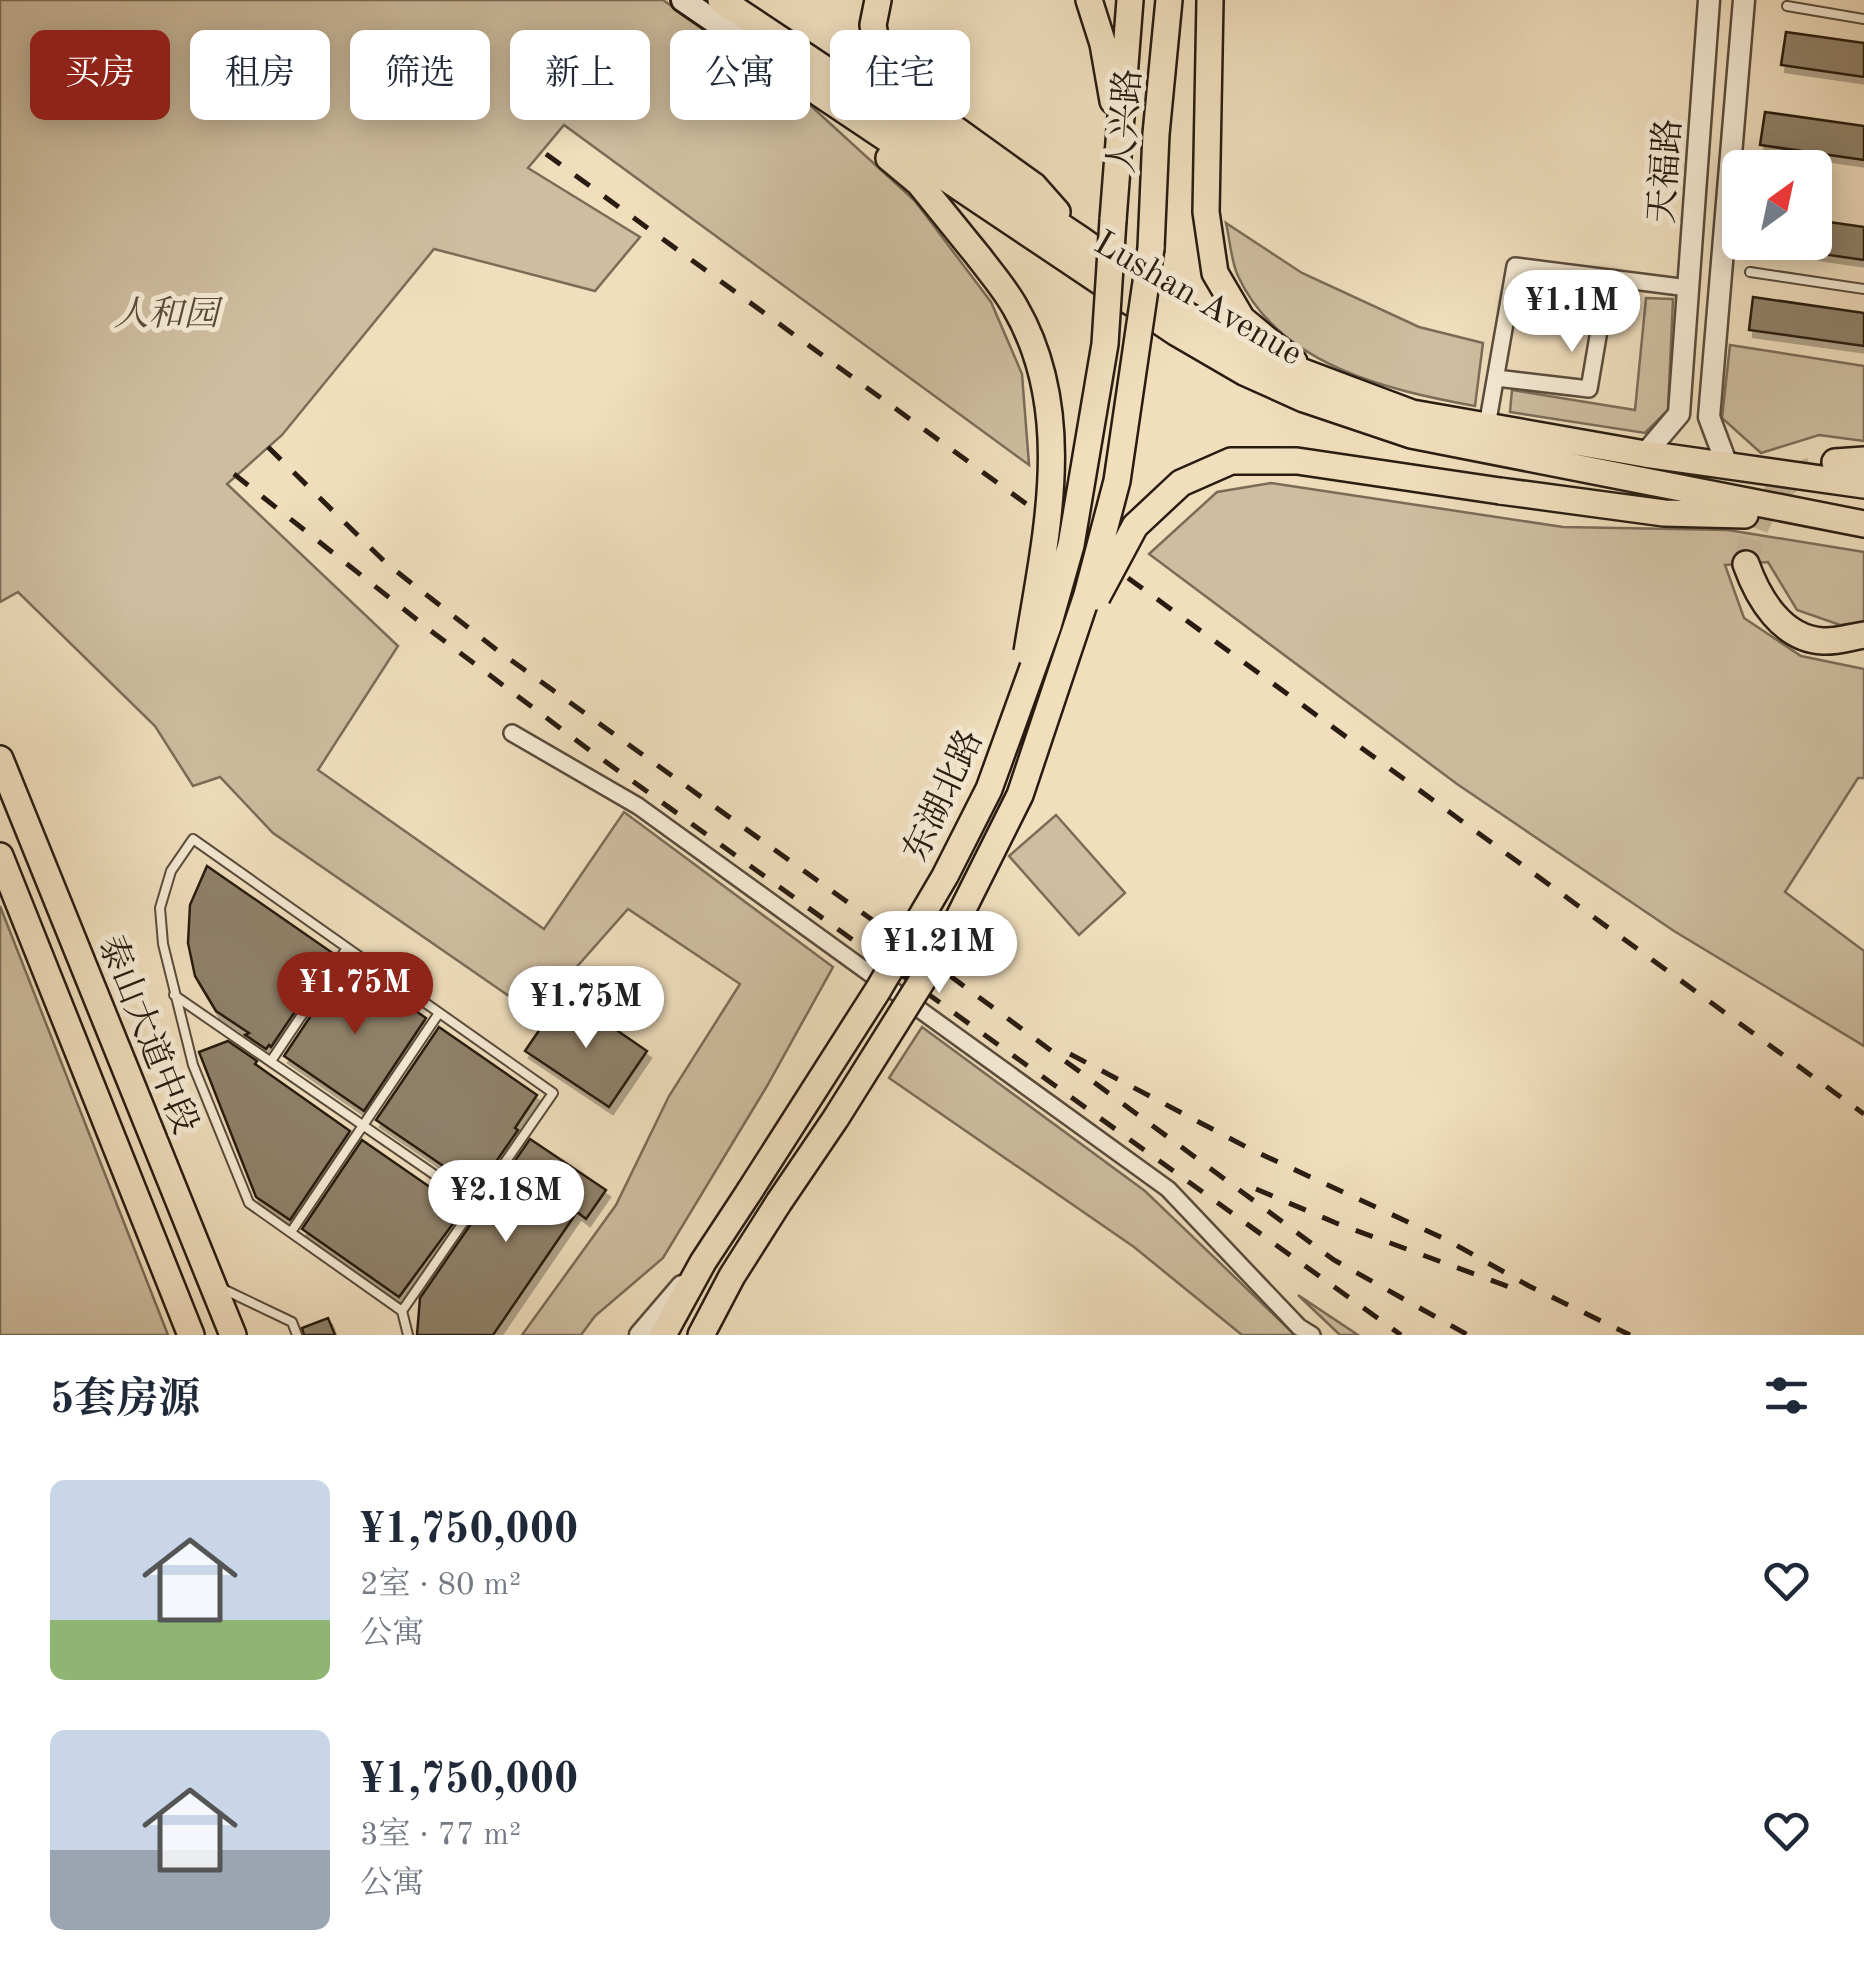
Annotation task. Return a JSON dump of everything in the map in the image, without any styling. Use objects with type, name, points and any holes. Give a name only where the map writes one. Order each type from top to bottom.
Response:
[{"type":"main road","name":"Lushan Avenue","points":[[683,0],[727,30]]},
{"type":"main road","name":"Lushan Avenue","points":[[721,0],[1202,324],[1250,352],[1412,413],[1645,454],[1864,484]]},
{"type":"main road","points":[[878,0],[873,25],[879,58],[902,92],[1034,186],[1080,239]]},
{"type":"main road","points":[[1089,0],[1103,44],[1119,135]]},
{"type":"main road","name":"人兴路","points":[[1114,220],[1130,0]]},
{"type":"main road","name":"人兴路","points":[[1152,248],[1156,134],[1169,0]]},
{"type":"main road","points":[[1210,0],[1206,212],[1215,273],[1242,320],[1313,378]]},
{"type":"main road","name":"Lushan Avenue","points":[[810,87],[1177,333],[1244,372],[1289,392],[1412,435],[1864,524]]},
{"type":"main road","points":[[810,88],[918,184],[1016,307],[1034,352],[1050,418],[1053,480],[1018,710]]},
{"type":"main road","name":"东湖北路","points":[[664,1335],[704,1262],[827,1072],[945,876],[989,789],[1048,626],[1070,545],[1104,344],[1114,220]]},
{"type":"main road","name":"东湖北路","points":[[701,1335],[732,1276],[948,941],[1020,794],[1072,646],[1117,481],[1152,248]]},
{"type":"main road","points":[[1072,646],[1135,526],[1180,483],[1231,460],[1297,462],[1664,513],[1814,517]]},
{"type":"main road","points":[[1834,462],[1864,460]]},
{"type":"main road","points":[[1746,564],[1759,599],[1791,630],[1821,641],[1864,635]]},
{"type":"main road","name":"泰山大道中段","points":[[0,759],[234,1335]]},
{"type":"main road","name":"泰山大道中段","points":[[0,856],[191,1335]]},
{"type":"street","name":"天福路","points":[[1645,454],[1679,414],[1709,0]]},
{"type":"street","name":"天福路","points":[[1727,465],[1710,417],[1744,0]]},
{"type":"street","points":[[1487,426],[1515,266],[1688,288]]},
{"type":"street","points":[[1496,378],[1589,389],[1608,278]]},
{"type":"street","points":[[1821,641],[1864,648]]},
{"type":"street","points":[[512,733],[638,806],[1168,1189],[1312,1335]]},
{"type":"street","points":[[640,1335],[704,1262]]},
{"type":"street","points":[[715,1335],[732,1276]]},
{"type":"lane","points":[[1787,6],[1864,19]]},
{"type":"lane","points":[[1750,272],[1864,289]]},
{"type":"lane","points":[[402,1311],[553,1093],[194,839],[170,872],[160,908],[163,944],[193,1065],[249,1203],[402,1311],[408,1335]]},
{"type":"lane","points":[[271,1061],[347,948]]},
{"type":"lane","points":[[174,995],[477,1204]]},
{"type":"lane","points":[[291,1232],[439,1013]]},
{"type":"lane","points":[[212,1284],[292,1322],[297,1335]]},
{"type":"green space","name":"人和园","points":[[0,0],[663,0],[706,30],[670,30],[670,120],[810,120],[810,105],[915,201],[991,302],[1022,374],[1029,465],[564,125],[528,168],[640,237],[595,291],[434,249],[282,435],[227,484],[398,646],[318,770],[544,929],[624,812],[833,967],[767,1086],[663,1258],[595,1316],[581,1335],[522,1335],[616,1205],[669,1096],[740,984],[628,909],[535,1014],[273,833],[220,777],[193,786],[155,726],[18,592],[0,602]]},
{"type":"green space","points":[[1226,223],[1302,273],[1419,327],[1483,343],[1475,406],[1372,381],[1308,352],[1280,332],[1256,306],[1238,276]]},
{"type":"green space","points":[[1646,298],[1673,299],[1668,410],[1645,433],[1510,412],[1512,390],[1635,410]]},
{"type":"green space","points":[[1730,345],[1864,366],[1864,441],[1819,435],[1761,453],[1722,418]]},
{"type":"green space","points":[[1271,483],[1563,527],[1728,530],[1864,552],[1864,622],[1840,625],[1797,610],[1768,562],[1725,565],[1744,618],[1801,656],[1864,669],[1864,778],[1858,778],[1785,892],[1864,951],[1864,1046],[1674,931],[1457,784],[1149,554],[1217,492]]},
{"type":"green space","points":[[1056,815],[1125,893],[1079,935],[1009,856]]},
{"type":"green space","points":[[0,906],[168,1335],[0,1335]]},
{"type":"green space","points":[[922,1027],[1145,1191],[1295,1335],[1242,1335],[1134,1247],[889,1078]]},
{"type":"green space","points":[[1298,1295],[1358,1335],[1340,1335]]},
{"type":"building","points":[[1786,32],[1864,43],[1864,77],[1781,65]]},
{"type":"building","points":[[1765,112],[1864,126],[1864,160],[1832,155],[1832,150],[1760,145]]},
{"type":"building","points":[[1832,222],[1864,227],[1864,260],[1832,255]]},
{"type":"building","points":[[1753,297],[1864,313],[1864,346],[1749,330]]},
{"type":"building","points":[[207,866],[334,954],[266,1049],[216,1011],[195,976],[188,943],[190,905]]},
{"type":"building","points":[[346,963],[426,1018],[364,1111],[284,1056]]},
{"type":"building","points":[[564,994],[647,1051],[609,1107],[525,1051]]},
{"type":"building","points":[[439,1027],[537,1095],[477,1189],[376,1120]]},
{"type":"building","points":[[228,1041],[350,1131],[290,1220],[256,1197],[199,1052]]},
{"type":"building","points":[[530,1139],[606,1190],[586,1219],[577,1212],[493,1335],[417,1335],[420,1298],[475,1218],[478,1221],[493,1200],[490,1197]]},
{"type":"building","points":[[362,1140],[463,1210],[399,1297],[302,1229]]},
{"type":"building","points":[[328,1318],[335,1335],[304,1335],[302,1328]]},
{"type":"tunnel","points":[[1746,564],[1753,535],[1774,495],[1811,470]]},
{"type":"railway","points":[[546,154],[1864,1114]]},
{"type":"railway","points":[[268,447],[387,564],[497,650],[953,978],[1334,1260],[1468,1335]]},
{"type":"railway","points":[[234,474],[435,634],[588,749],[1401,1335]]},
{"type":"railway","points":[[1070,1054],[1252,1150],[1447,1240],[1529,1286],[1630,1335]]},
{"type":"railway","points":[[1256,1189],[1512,1288]]}]
